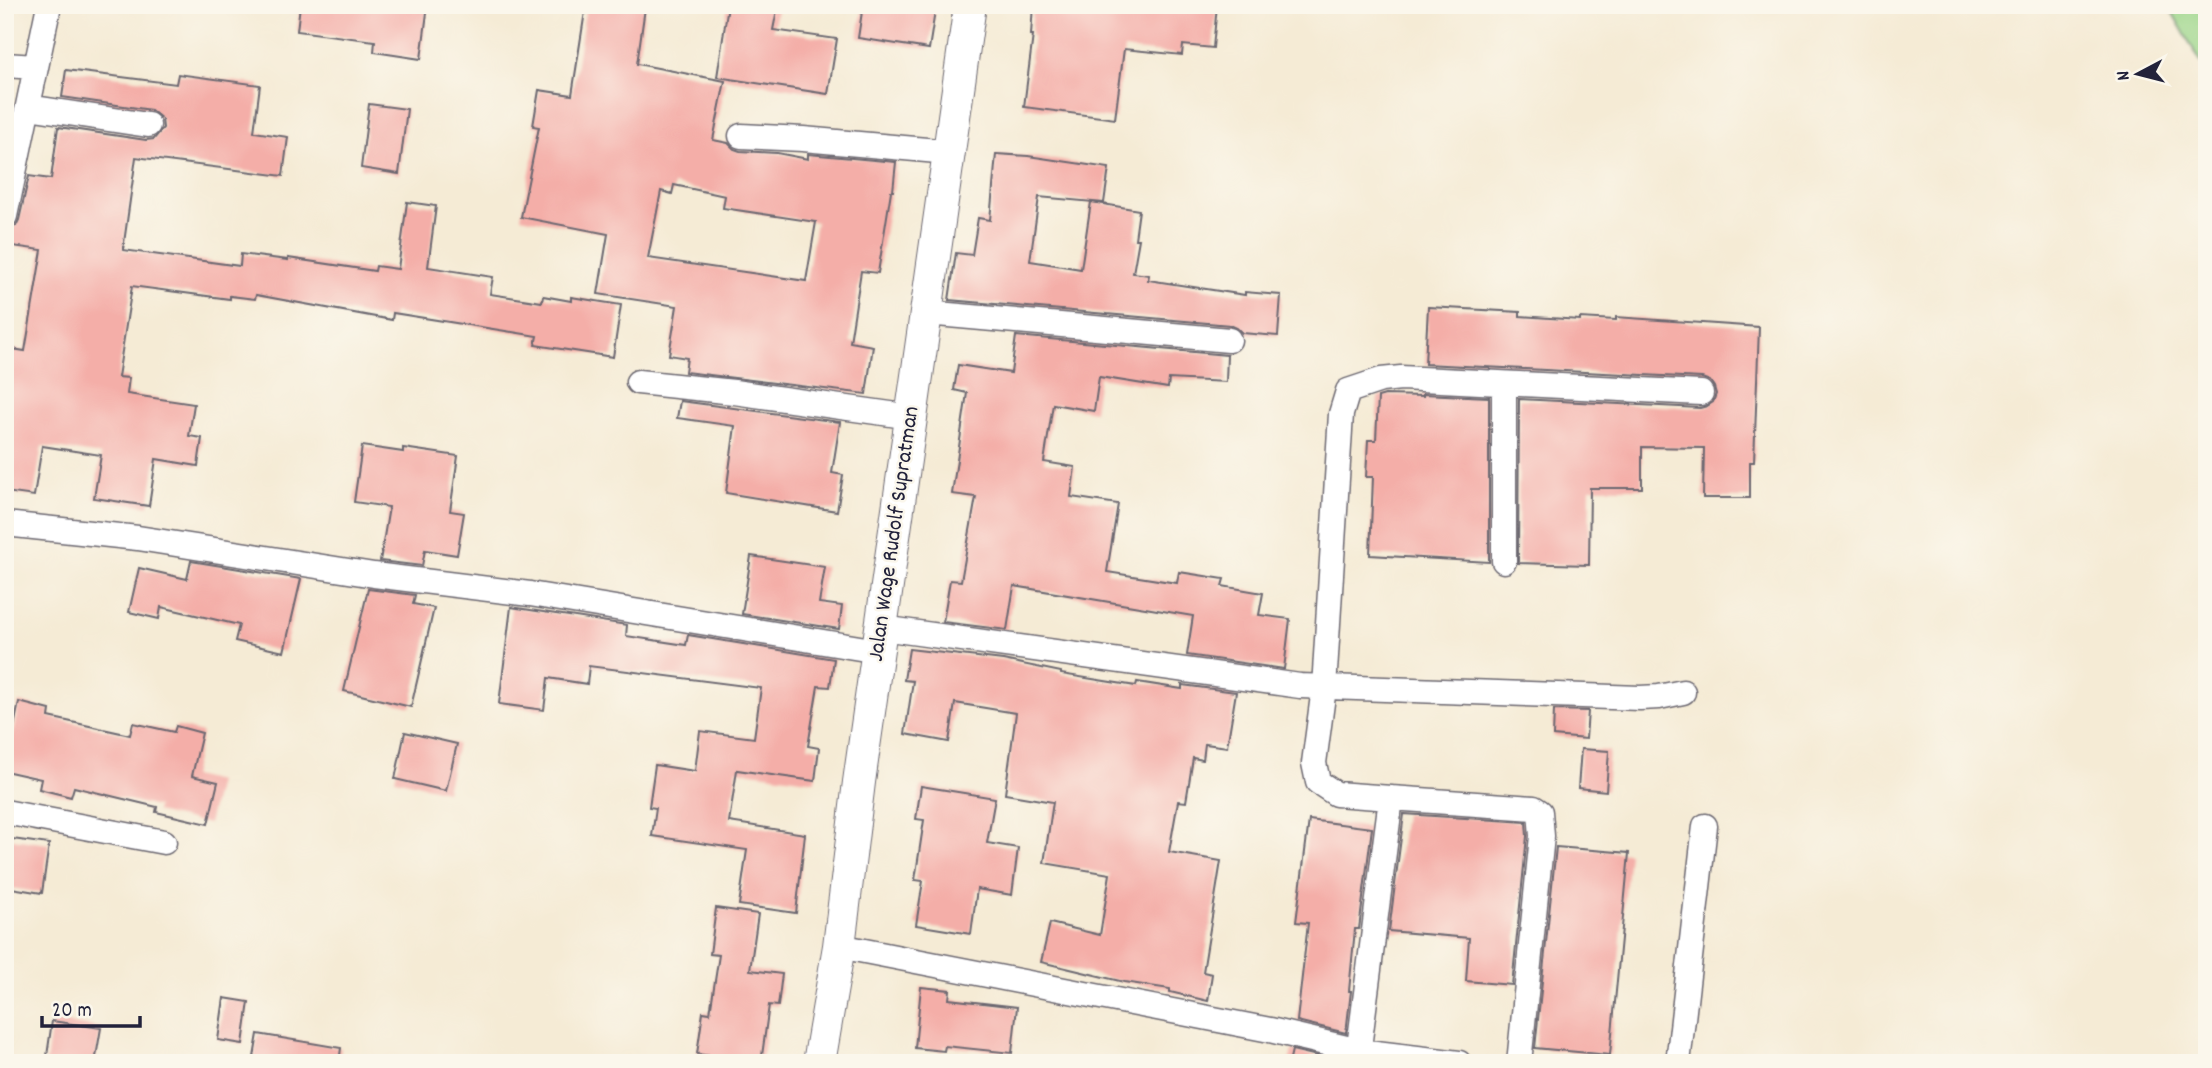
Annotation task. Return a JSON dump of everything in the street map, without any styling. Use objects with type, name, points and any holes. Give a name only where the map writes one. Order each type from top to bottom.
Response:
[{"type":"street","points":[[5,216],[49,5]]},
{"type":"street","name":"Jalan Wage Rudolf Supratman","points":[[819,1063],[839,946],[971,5]]},
{"type":"street","points":[[5,65],[36,67]]},
{"type":"street","points":[[28,107],[148,125]]},
{"type":"street","points":[[741,136],[949,152]]},
{"type":"street","points":[[926,313],[1229,340]]},
{"type":"street","points":[[1519,1063],[1542,836],[1540,812],[1534,808],[1336,794],[1318,782],[1314,762],[1312,687],[1340,414],[1348,391],[1381,380],[1402,378],[1701,393]]},
{"type":"street","points":[[638,382],[734,392],[912,418]]},
{"type":"street","points":[[1504,384],[1504,561]]},
{"type":"street","points":[[5,524],[138,538],[374,575],[880,639],[1312,687],[1640,698],[1683,691]]},
{"type":"street","points":[[1358,1057],[1391,799]]},
{"type":"street","points":[[5,812],[164,842]]},
{"type":"street","points":[[1678,1063],[1705,826]]},
{"type":"street","points":[[839,946],[1270,1030],[1358,1057],[1459,1063]]},
{"type":"green space","points":[[2168,5],[2207,5],[2207,73]]},
{"type":"building","points":[[300,5],[428,5],[421,59],[374,52],[375,41],[297,31]]},
{"type":"building","points":[[586,5],[645,8],[637,64],[725,81],[713,140],[728,143],[740,151],[777,153],[808,159],[808,154],[896,162],[878,273],[861,271],[850,342],[873,346],[866,394],[685,372],[687,358],[669,355],[677,306],[598,294],[608,234],[521,217],[539,127],[533,126],[539,90],[572,95]],"holes":[[[674,185],[725,196],[723,208],[816,222],[806,281],[648,258],[661,191],[672,194]]]},
{"type":"building","points":[[728,5],[778,5],[773,30],[837,39],[828,94],[717,77]]},
{"type":"building","points":[[863,5],[936,5],[929,49],[858,38]]},
{"type":"building","points":[[1033,5],[1217,5],[1213,48],[1183,45],[1182,55],[1124,49],[1115,119],[1024,107],[1033,35]]},
{"type":"building","points":[[66,70],[176,84],[178,74],[260,85],[254,132],[288,137],[283,176],[136,157],[123,250],[240,266],[241,254],[375,271],[376,266],[398,269],[407,202],[436,206],[428,267],[493,277],[490,294],[542,302],[543,296],[571,301],[571,297],[621,305],[613,357],[535,345],[537,336],[393,313],[392,320],[256,295],[255,299],[230,296],[230,299],[132,286],[118,377],[129,378],[127,394],[194,404],[189,436],[202,438],[198,466],[156,459],[149,506],[94,498],[101,455],[42,446],[34,496],[5,492],[5,376],[8,377],[12,349],[25,351],[42,250],[5,245],[5,230],[16,226],[19,220],[29,176],[51,179],[58,127],[146,140],[154,139],[163,128],[162,119],[151,110],[62,97]]},
{"type":"building","points":[[369,104],[407,109],[399,174],[361,168]]},
{"type":"building","points":[[996,154],[1109,168],[1104,203],[1039,197],[1030,261],[1081,269],[1091,202],[1139,210],[1135,239],[1139,239],[1133,273],[1149,275],[1148,280],[1245,295],[1245,292],[1281,295],[1278,336],[1242,333],[1230,325],[949,300],[956,253],[972,255],[978,218],[990,220]]},
{"type":"building","points":[[1428,307],[1520,312],[1520,316],[1580,320],[1616,320],[1616,317],[1759,327],[1754,462],[1750,462],[1750,498],[1703,498],[1704,448],[1642,447],[1642,488],[1590,488],[1589,565],[1518,563],[1519,399],[1700,408],[1713,402],[1716,394],[1714,387],[1710,381],[1702,378],[1425,364]]},
{"type":"building","points":[[1016,336],[1227,355],[1226,382],[1169,379],[1168,388],[1099,377],[1094,411],[1053,404],[1044,462],[1075,467],[1071,497],[1118,504],[1107,572],[1177,583],[1179,572],[1224,579],[1222,586],[1263,593],[1259,615],[1290,619],[1284,669],[1187,655],[1193,616],[1014,586],[1007,630],[943,622],[950,580],[961,581],[976,497],[952,494],[967,393],[954,390],[958,365],[1011,373]]},
{"type":"building","points":[[1423,394],[1489,397],[1489,562],[1370,555],[1373,477],[1366,477],[1368,440],[1376,440],[1378,397]]},
{"type":"building","points":[[680,401],[840,422],[832,473],[843,475],[837,511],[726,493],[735,426],[677,418]]},
{"type":"building","points":[[362,446],[403,452],[403,448],[458,456],[450,511],[464,513],[457,555],[425,550],[422,566],[380,561],[389,507],[354,502]]},
{"type":"building","points":[[751,556],[825,567],[819,603],[842,606],[839,629],[742,614]]},
{"type":"building","points":[[191,561],[301,579],[284,652],[235,641],[239,625],[161,607],[159,619],[129,612],[139,568],[187,579]]},
{"type":"building","points":[[368,589],[415,595],[413,604],[434,608],[411,707],[344,691]]},
{"type":"building","points":[[511,607],[627,625],[626,636],[686,645],[688,635],[834,659],[830,687],[818,686],[808,746],[819,748],[815,781],[737,770],[729,822],[805,834],[796,913],[739,905],[747,850],[652,836],[656,808],[649,807],[655,765],[695,771],[700,731],[754,738],[761,688],[589,666],[587,684],[548,678],[544,710],[499,704]]},
{"type":"building","points":[[909,649],[1003,660],[1061,674],[1136,686],[1137,682],[1182,689],[1182,685],[1236,692],[1227,747],[1205,744],[1203,760],[1193,758],[1186,802],[1178,801],[1169,852],[1221,861],[1203,972],[1212,974],[1208,1001],[1170,992],[1170,989],[1124,982],[1041,962],[1050,923],[1100,935],[1110,874],[1044,863],[1053,802],[1005,794],[1016,713],[955,703],[949,742],[905,734],[913,681],[904,680]]},
{"type":"building","points":[[19,702],[50,710],[49,717],[130,735],[133,723],[174,732],[176,726],[202,733],[192,776],[218,782],[208,824],[156,812],[157,807],[74,787],[71,797],[39,789],[41,779],[5,771]]},
{"type":"building","points":[[1554,710],[1588,711],[1586,739],[1553,736]]},
{"type":"building","points":[[405,732],[457,744],[446,791],[395,779]]},
{"type":"building","points":[[1581,749],[1609,751],[1606,791],[1578,788]]},
{"type":"building","points":[[921,786],[995,798],[987,843],[1018,848],[1012,895],[977,889],[971,934],[916,925],[923,881],[915,880],[924,820],[916,819]]},
{"type":"building","points":[[1404,814],[1526,822],[1527,836],[1512,985],[1466,981],[1469,938],[1389,931]]},
{"type":"building","points":[[1309,820],[1372,828],[1359,929],[1355,929],[1346,1033],[1297,1021],[1308,923],[1296,922]]},
{"type":"building","points":[[5,838],[49,844],[42,893],[5,887]]},
{"type":"building","points":[[1556,847],[1629,853],[1610,1055],[1535,1048]]},
{"type":"building","points":[[716,908],[758,914],[750,970],[782,974],[778,1006],[769,1005],[761,1063],[697,1054],[703,1012],[710,1013],[719,955],[710,954]]},
{"type":"building","points":[[921,987],[950,990],[949,999],[1017,1007],[1012,1053],[945,1046],[944,1051],[915,1048]]},
{"type":"building","points":[[224,998],[249,1002],[243,1044],[218,1040]]},
{"type":"building","points":[[52,1021],[101,1028],[95,1063],[46,1063]]},
{"type":"building","points":[[258,1034],[341,1048],[339,1063],[253,1063]]},
{"type":"building","points":[[1292,1050],[1326,1058],[1325,1063],[1289,1063]]}]
